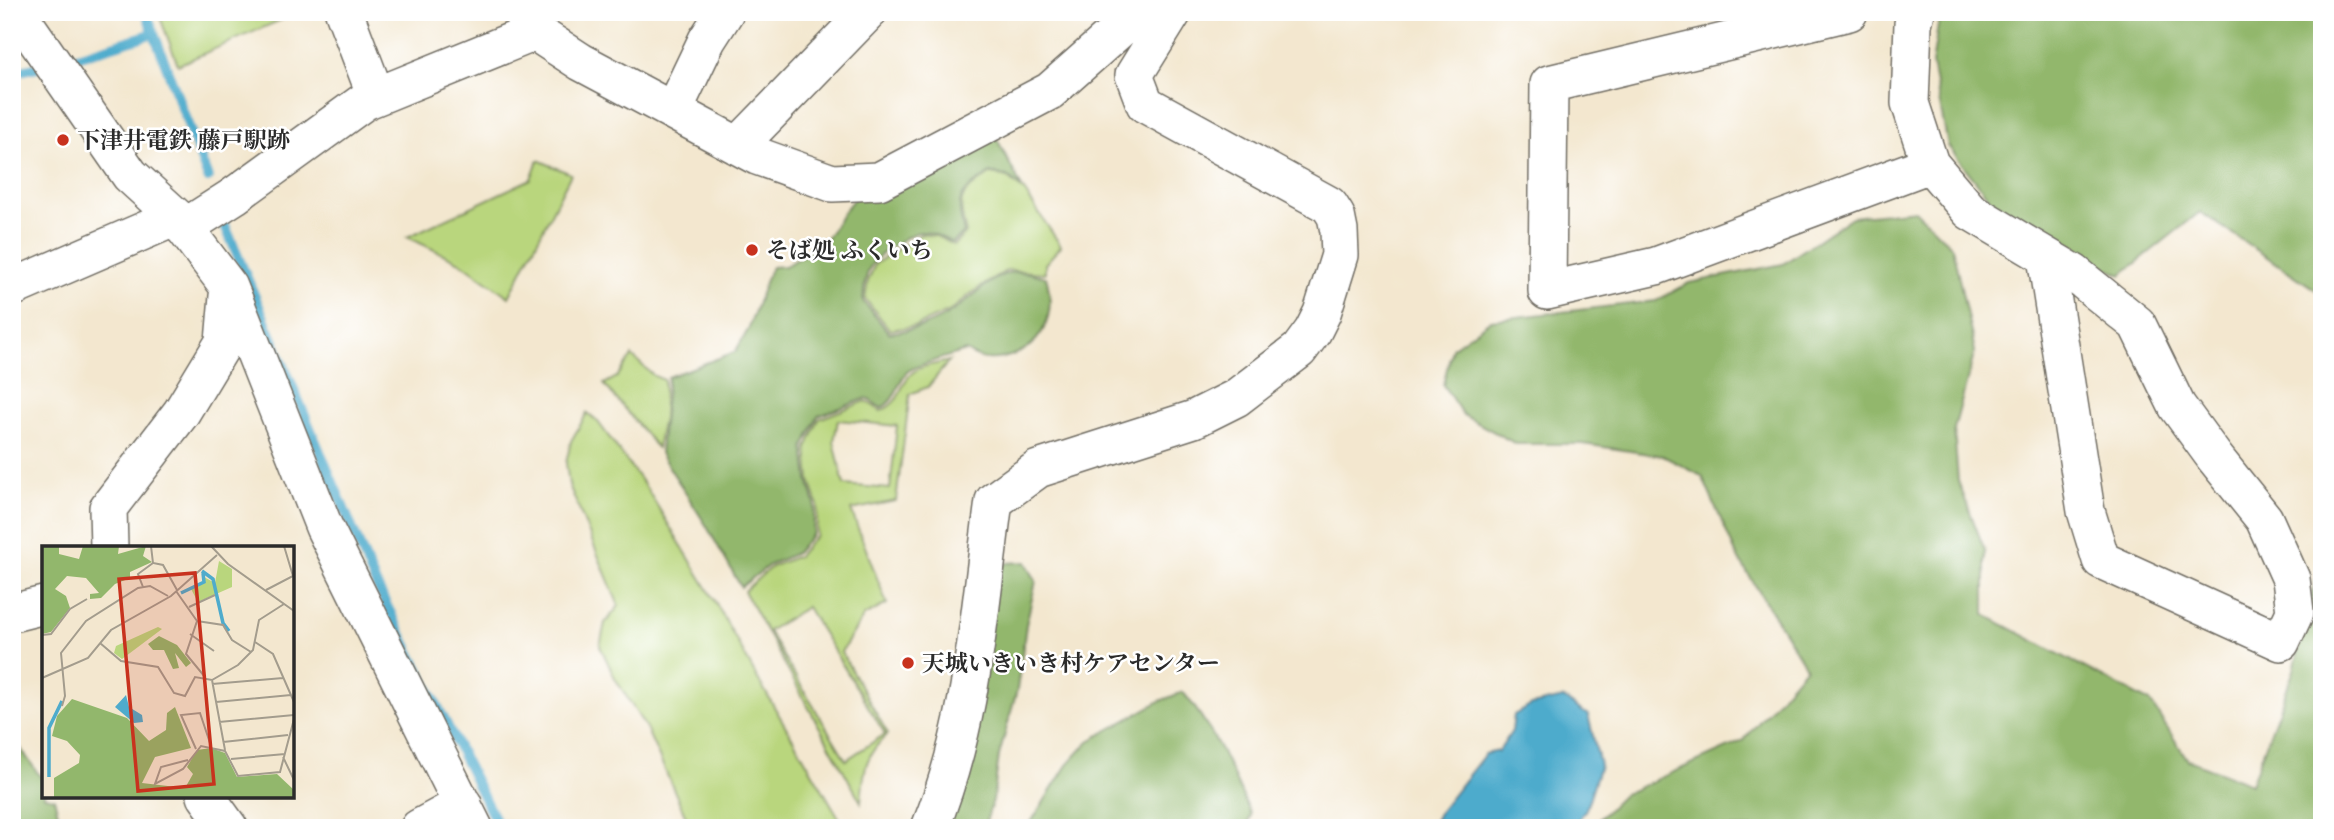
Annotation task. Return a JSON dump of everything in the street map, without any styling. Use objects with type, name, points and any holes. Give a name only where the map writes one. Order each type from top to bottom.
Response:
[{"type":"street","points":[[17,12],[131,175],[180,223],[229,287],[324,527],[468,816],[419,828]]},
{"type":"street","points":[[344,12],[376,96]]},
{"type":"street","points":[[673,111],[706,40],[725,12]]},
{"type":"street","points":[[738,146],[868,12]]},
{"type":"street","points":[[12,288],[180,223],[234,196],[365,101],[537,22],[581,62],[757,156],[832,183],[879,181],[1050,91],[1139,12]]},
{"type":"street","points":[[930,828],[953,761],[967,704],[994,501],[1038,469],[1194,419],[1236,398],[1299,349],[1313,331],[1322,313],[1340,255],[1336,216],[1329,205],[1145,104],[1134,75],[1173,12]]},
{"type":"street","points":[[1849,12],[1549,84],[1547,290],[1656,266],[1930,164]]},
{"type":"street","points":[[1916,12],[1913,24],[1910,103],[1930,164],[1970,211],[2074,273],[2137,324],[2177,406],[2264,519],[2291,579],[2295,612],[2281,642],[2101,560],[2086,511],[2046,257]]},
{"type":"street","points":[[109,546],[107,508],[181,413],[225,342],[229,287]]},
{"type":"street","points":[[12,613],[42,606]]},
{"type":"street","points":[[207,798],[229,828]]},
{"type":"green space","points":[[158,12],[299,12],[178,65]]},
{"type":"green space","points":[[1940,12],[2322,12],[2322,294],[2200,212],[2121,275],[2000,212],[1948,146],[1932,64]]},
{"type":"green space","points":[[992,129],[1022,188],[1007,176],[990,173],[980,180],[966,192],[960,203],[964,233],[952,243],[934,234],[922,232],[896,244],[875,260],[870,268],[863,301],[889,333],[928,324],[950,313],[1001,276],[1013,272],[1027,273],[1046,277],[1050,305],[1044,329],[1037,339],[1017,354],[983,359],[966,351],[911,369],[903,377],[891,400],[881,408],[867,398],[818,416],[804,447],[808,480],[815,504],[813,533],[796,553],[769,565],[741,587],[706,525],[660,453],[668,377],[735,352],[748,330],[772,267],[785,266],[823,244],[860,191]]},
{"type":"green space","points":[[538,160],[571,174],[509,297],[460,262],[407,237],[531,179]]},
{"type":"green space","points":[[990,174],[1006,177],[1024,191],[1061,246],[1045,264],[1045,273],[1007,270],[950,311],[916,326],[890,330],[865,299],[875,264],[921,234],[936,236],[954,245],[966,233],[961,203],[966,192]]},
{"type":"green space","points":[[1915,210],[1952,247],[1975,351],[1954,429],[1958,481],[1985,551],[1985,615],[2150,702],[2188,760],[2251,784],[2294,670],[2322,553],[2322,828],[1590,828],[1624,794],[1743,741],[1806,667],[1737,556],[1702,476],[1663,456],[1583,444],[1516,444],[1463,415],[1443,385],[1452,348],[1491,320],[1656,301],[1689,283],[1783,264],[1852,217]]},
{"type":"green space","points":[[632,356],[654,376],[664,380],[663,418],[657,448],[604,384],[617,377]]},
{"type":"green space","points":[[949,361],[928,387],[910,394],[896,501],[851,510],[887,604],[864,616],[841,652],[888,734],[874,749],[867,764],[861,802],[744,591],[771,567],[798,556],[816,535],[818,505],[810,480],[807,448],[819,419],[866,401],[881,411],[894,402],[904,382],[916,370]],"holes":[[[838,420],[897,426],[890,489],[844,485],[834,441]],[[807,607],[885,734],[846,760],[768,631]]]},
{"type":"green space","points":[[587,413],[598,422],[647,489],[712,596],[845,828],[691,828],[646,728],[615,678],[600,646],[605,623],[619,606],[569,485],[566,463],[571,441]]},
{"type":"green space","points":[[1026,562],[1036,581],[1026,625],[1017,690],[999,756],[993,800],[984,828],[946,828],[997,578],[1005,563]]},
{"type":"green space","points":[[1183,692],[1204,721],[1229,767],[1251,815],[1247,828],[1030,828],[1031,822],[1067,765],[1089,741],[1160,701]]},
{"type":"green space","points":[[12,736],[42,779],[42,798],[54,798],[62,828],[12,828]]},
{"type":"water","points":[[1563,698],[1588,715],[1600,765],[1586,809],[1573,828],[1431,828],[1440,811],[1485,754],[1499,751],[1512,731],[1514,715],[1532,705]]},
{"type":"waterway","points":[[146,12],[208,178]]},
{"type":"waterway","points":[[74,58],[154,33]]},
{"type":"waterway","points":[[12,73],[38,67]]},
{"type":"waterway","points":[[224,223],[374,580],[499,828]]},
{"type":"place","name":"下津井電鉄 藤戸駅跡","points":[[63,140]]},
{"type":"place","name":"そば処 ふくいち","points":[[752,250]]},
{"type":"place","name":"天城いきいき村ケアセンター","points":[[908,663]]}]
